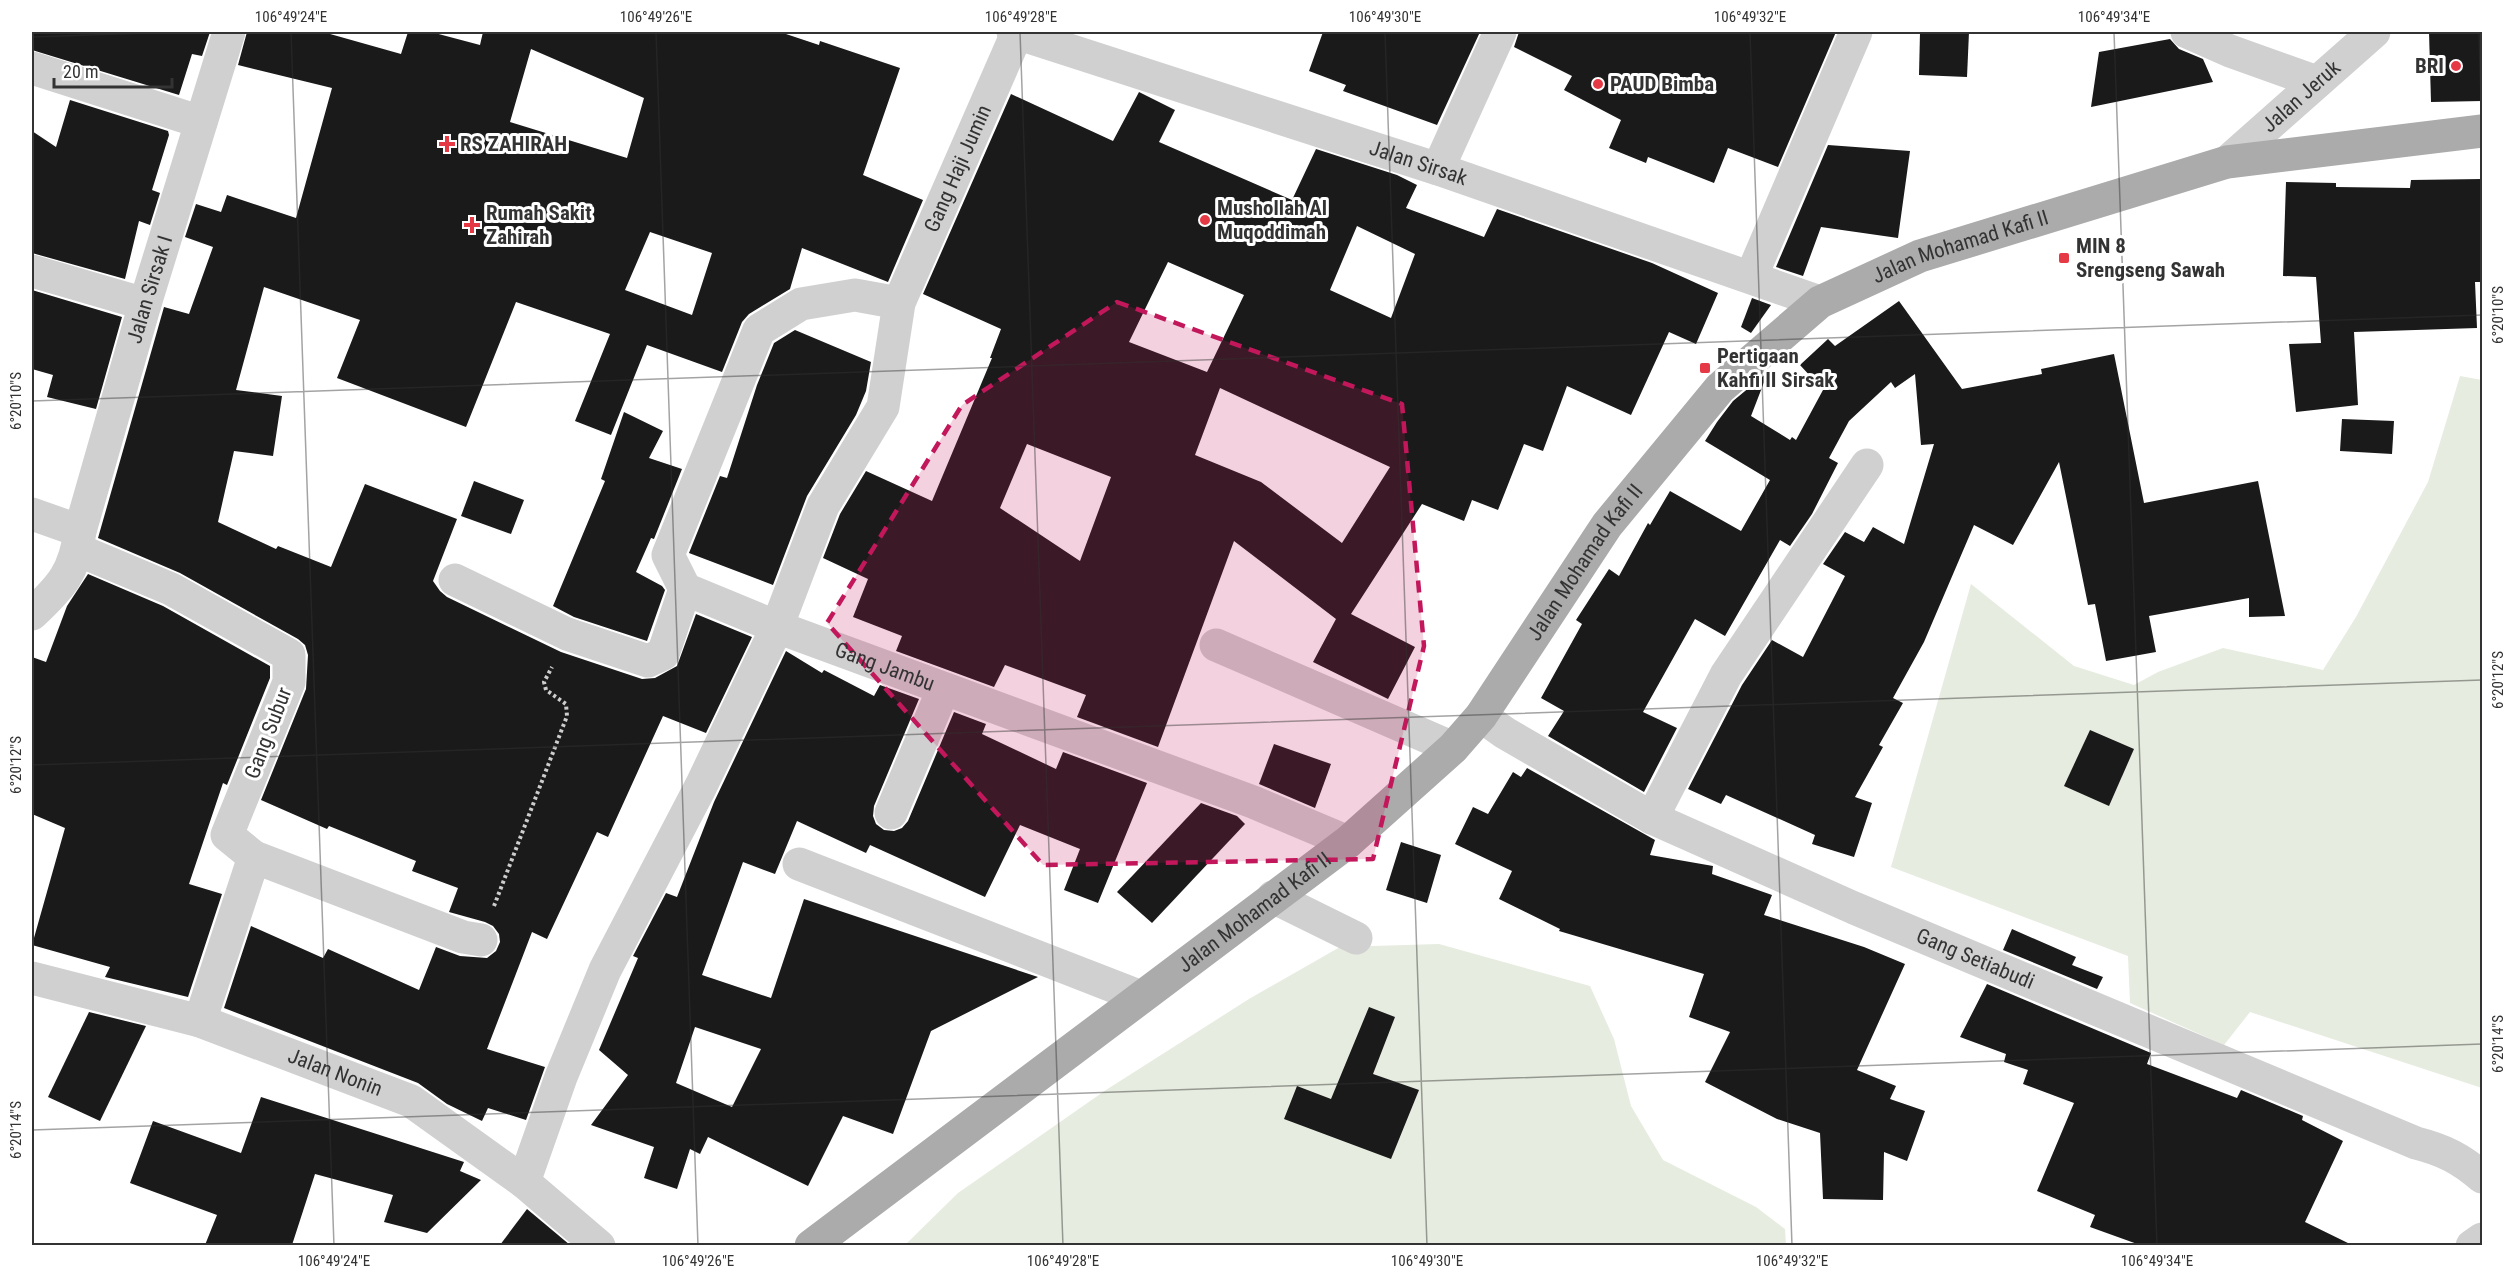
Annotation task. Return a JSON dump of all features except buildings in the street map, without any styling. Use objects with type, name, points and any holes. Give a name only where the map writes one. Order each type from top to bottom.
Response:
[{"type":"main road","name":"Jalan Mohamad Kafi II","points":[[811,1245],[1348,842],[1453,748],[1481,716],[1607,525],[1720,388],[1820,302],[1920,256],[2227,162],[2482,131]]},
{"type":"street","name":"Jalan Sirsak I","points":[[32,614],[62,587],[79,541],[145,304],[229,32]]},
{"type":"street","name":"Jalan Sirsak","points":[[1015,32],[1438,169],[1820,302]]},
{"type":"street","name":"Gang Haji Jumin","points":[[524,1182],[561,1077],[605,970],[701,786],[777,627],[824,506],[883,407],[899,303],[1015,32]]},
{"type":"street","points":[[1438,169],[1500,32]]},
{"type":"street","points":[[1751,277],[1856,32]]},
{"type":"street","points":[[2187,32],[2230,51],[2317,82]]},
{"type":"street","name":"Jalan Jeruk","points":[[2227,162],[2374,32]]},
{"type":"street","points":[[32,68],[201,122]]},
{"type":"street","points":[[32,271],[145,304]]},
{"type":"street","points":[[455,580],[567,634],[648,661],[663,654],[685,589],[668,555],[759,330],[801,304],[855,295],[899,303]]},
{"type":"street","points":[[1652,818],[1726,675],[1868,465]]},
{"type":"street","points":[[32,514],[79,541]]},
{"type":"street","name":"Gang Subur","points":[[79,541],[289,655],[289,682],[227,835],[254,857]]},
{"type":"street","name":"Gang Jambu","points":[[685,589],[777,627],[944,690],[1252,802],[1348,842]]},
{"type":"street","points":[[1216,645],[1453,748]]},
{"type":"street","points":[[891,813],[944,690]]},
{"type":"street","name":"Gang Setiabudi","points":[[1481,716],[1505,733],[1652,818],[1854,909],[2470,1167]]},
{"type":"street","points":[[200,1021],[254,857],[462,937],[481,940]]},
{"type":"street","points":[[799,864],[1141,997]]},
{"type":"street","points":[[1273,897],[1356,938]]},
{"type":"street","name":"Jalan Nonin","points":[[32,978],[200,1021],[411,1101],[524,1182],[599,1245]]},
{"type":"street","points":[[2472,1245],[2482,1239]]},
{"type":"path","points":[[481,940],[567,716],[566,704],[546,690],[544,682],[567,634]]},
{"type":"highlighted area","points":[[1117,302],[1402,404],[1424,646],[1373,859],[1043,865],[827,623],[962,405]]},
{"type":"shaded area","points":[[2460,376],[2482,380],[2482,1088],[2250,1012],[2224,1045],[2130,1003],[2128,956],[1891,867],[1971,584],[2074,666],[2134,685],[2158,672],[2223,648],[2323,670],[2356,617],[2428,482]]},
{"type":"shaded area","points":[[1439,944],[1590,986],[1614,1039],[1631,1106],[1663,1160],[1756,1207],[1785,1229],[1786,1245],[904,1246],[958,1193],[1106,1090],[1249,999],[1340,947]]},
{"type":"place","name":"BRI","points":[[2456,66]]},
{"type":"place","name":"PAUD Bimba","points":[[1598,84]]},
{"type":"place","name":"RS ZAHIRAH","points":[[447,144]]},
{"type":"place","name":"Mushollah Al Muqoddimah","points":[[1205,220]]},
{"type":"place","name":"Rumah Sakit Zahirah","points":[[472,225]]},
{"type":"place","name":"MIN 8 Srengseng Sawah","points":[[2064,258]]},
{"type":"place","name":"Pertigaan Kahfi II Sirsak","points":[[1705,368]]}]
